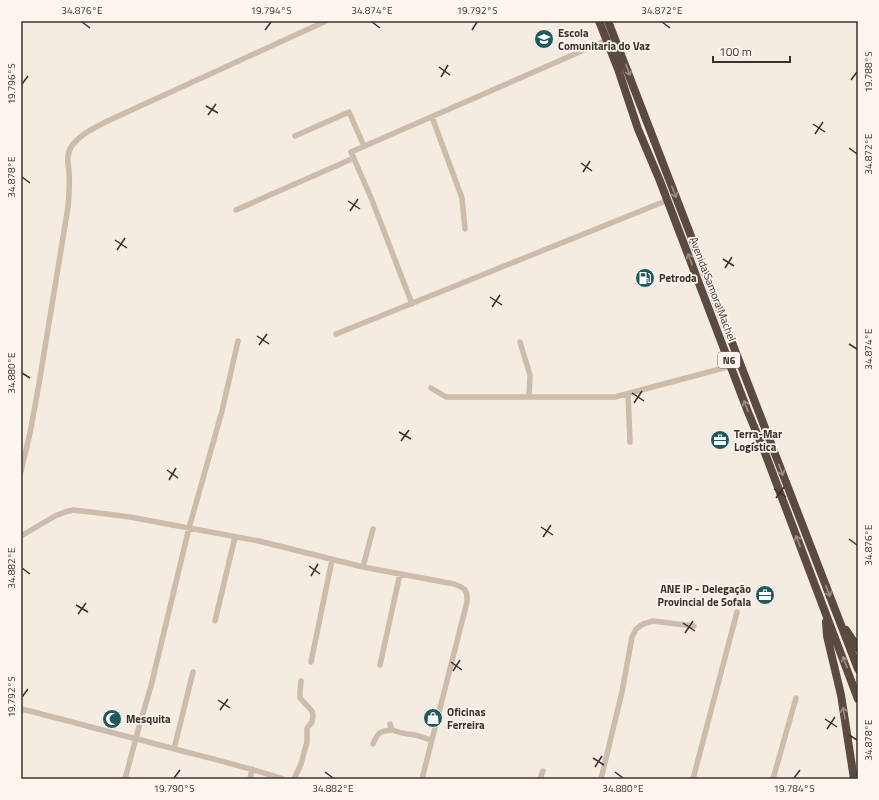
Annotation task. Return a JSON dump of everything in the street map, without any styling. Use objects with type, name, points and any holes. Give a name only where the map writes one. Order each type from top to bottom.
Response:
[{"type":"highway","name":"Avenida Samora Machel","points":[[599,21],[618,69],[638,128],[668,200],[858,699]]},
{"type":"highway","name":"Avenida Samora Machel","points":[[608,21],[858,669]]},
{"type":"highway","points":[[826,614],[827,636],[841,694],[854,779]]},
{"type":"highway","points":[[839,619],[858,648]]},
{"type":"street","points":[[21,472],[39,384],[68,207],[70,179],[68,156],[71,146],[86,133],[114,118],[326,21]]},
{"type":"street","points":[[412,304],[372,200],[351,152],[607,40]]},
{"type":"street","points":[[295,136],[349,112],[364,146]]},
{"type":"street","points":[[432,117],[462,198],[464,228]]},
{"type":"street","points":[[236,210],[354,158]]},
{"type":"street","points":[[336,334],[668,200]]},
{"type":"street","points":[[125,779],[151,686],[189,528],[222,411],[238,341]]},
{"type":"street","points":[[520,342],[530,375],[529,397]]},
{"type":"street","points":[[431,388],[446,397],[615,397],[731,366]]},
{"type":"street","points":[[628,394],[630,442]]},
{"type":"street","points":[[21,536],[55,516],[70,510],[130,516],[259,541],[363,567],[454,584],[465,590],[468,596],[467,602],[422,779]]},
{"type":"street","points":[[363,567],[373,529]]},
{"type":"street","points":[[215,621],[235,537]]},
{"type":"street","points":[[311,662],[332,560]]},
{"type":"street","points":[[380,665],[400,574]]},
{"type":"street","points":[[693,779],[737,612]]},
{"type":"street","points":[[601,779],[622,692],[632,637],[636,629],[643,624],[653,621],[694,626]]},
{"type":"street","points":[[174,749],[193,672]]},
{"type":"street","points":[[294,779],[301,764],[307,742],[307,728],[312,722],[313,716],[312,711],[300,698],[302,681]]},
{"type":"street","points":[[773,779],[796,698]]},
{"type":"street","points":[[21,709],[205,756],[283,779]]},
{"type":"street","points":[[373,744],[376,736],[391,727],[404,734],[432,740]]},
{"type":"street","points":[[250,779],[252,769]]},
{"type":"street","points":[[540,779],[543,771]]},
{"type":"place","name":"Escola Comunitaria do Vaz","points":[[544,39]]},
{"type":"place","name":"Petroda","points":[[645,278]]},
{"type":"place","name":"Terra-Mar Logística","points":[[720,440]]},
{"type":"place","name":"ANE IP - Delegação Provincial de Sofala","points":[[765,595]]},
{"type":"place","name":"Oficinas Ferreira","points":[[433,718]]},
{"type":"place","name":"Mesquita","points":[[112,719]]}]
